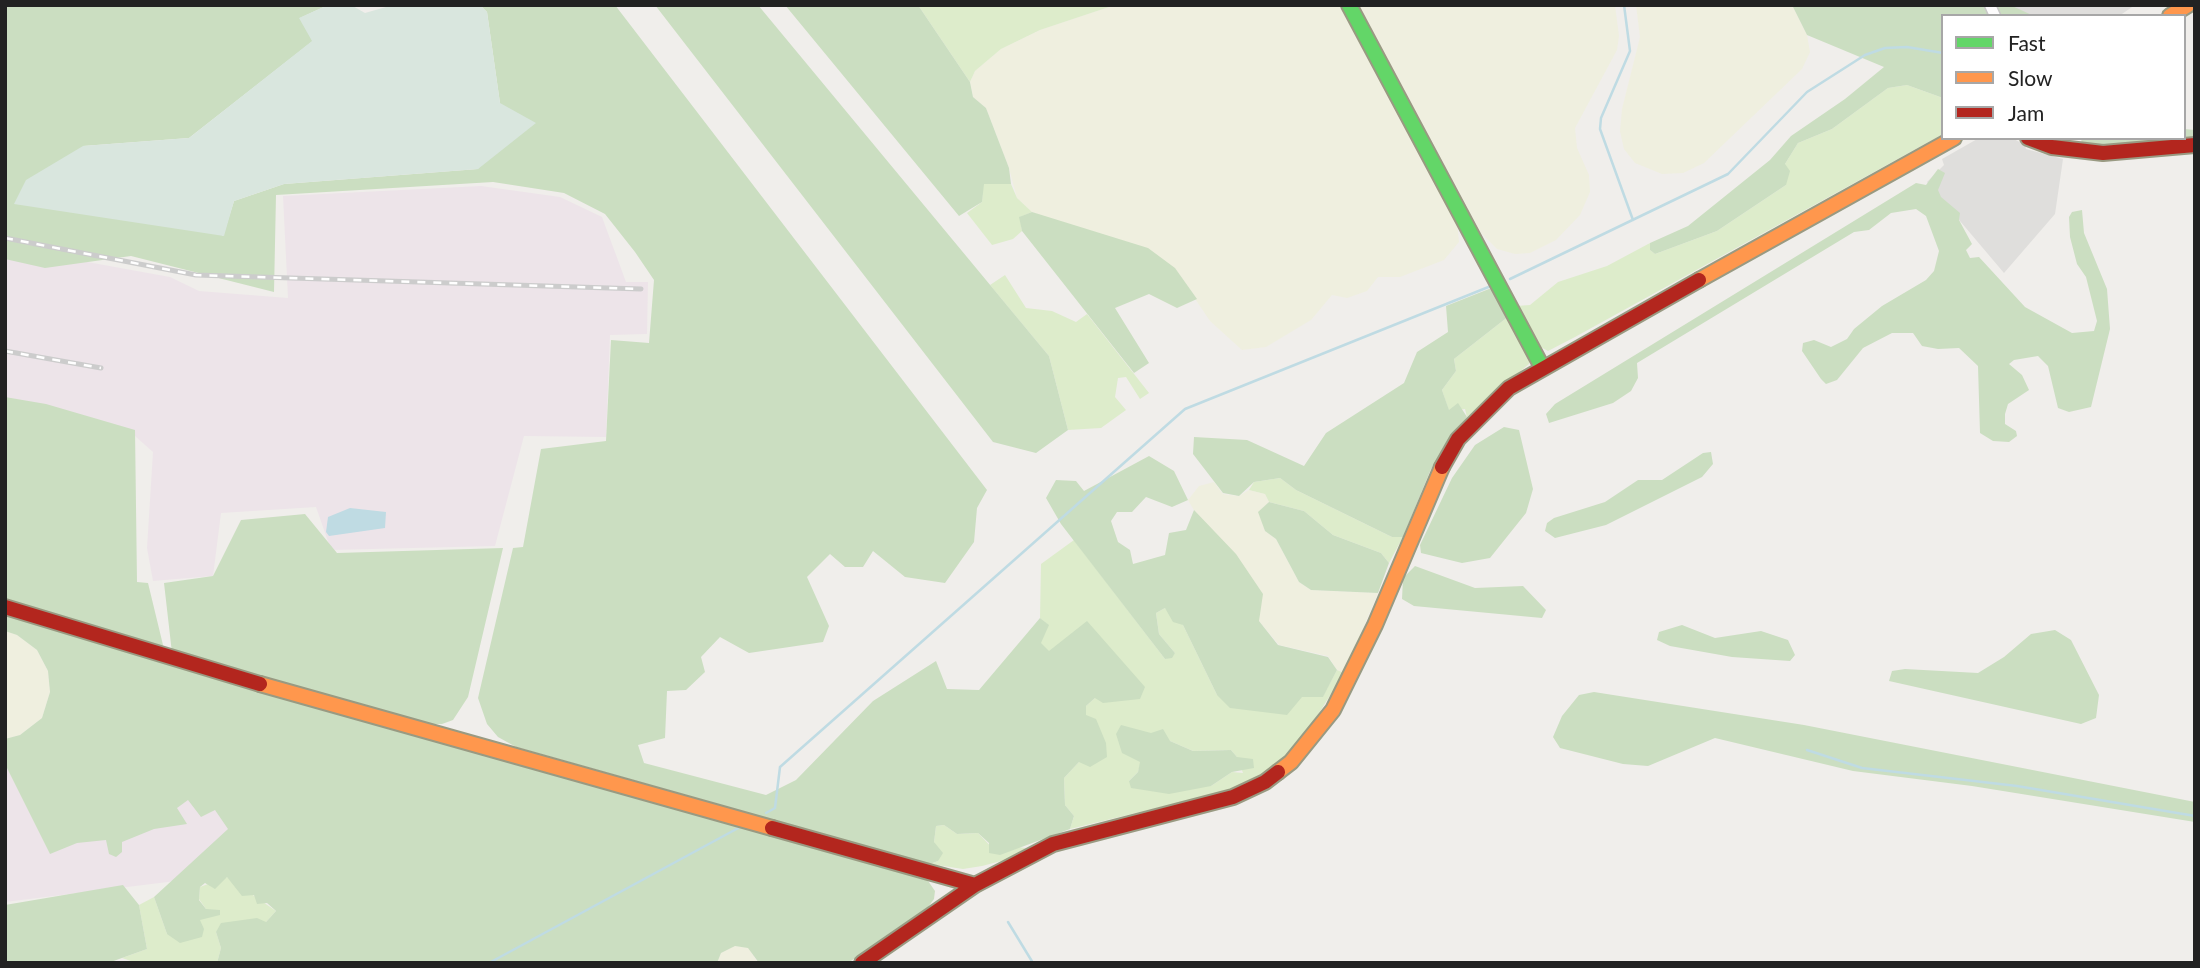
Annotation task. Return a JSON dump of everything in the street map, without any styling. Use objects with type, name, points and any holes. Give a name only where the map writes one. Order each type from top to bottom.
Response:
[{"type":"street","points":[[1349,5],[1542,367]]},
{"type":"street","points":[[862,963],[975,885],[1053,844],[1233,797],[1265,782],[1291,762],[1326,719],[1351,677],[1419,514],[1458,439],[1500,396],[1542,367],[1950,140]]},
{"type":"street","points":[[2033,140],[2052,147],[2104,153],[2195,145]]},
{"type":"street","points":[[5,607],[169,658],[975,885]]},
{"type":"shaded area","points":[[328,5],[351,5],[365,13],[393,5],[480,5],[487,12],[500,103],[536,123],[478,169],[284,184],[234,201],[224,236],[14,204],[26,180],[83,146],[189,138],[312,41],[299,18]]},
{"type":"shaded area","points":[[1988,5],[2135,5],[2122,14],[2028,14]]},
{"type":"shaded area","points":[[1975,140],[2016,140],[2025,145],[2026,149],[2063,159],[2055,214],[2004,273],[1927,182],[1944,165],[1942,159]]},
{"type":"shaded area","points":[[481,186],[560,197],[602,217],[626,282],[648,282],[647,334],[610,335],[606,437],[524,436],[495,546],[331,550],[316,507],[221,513],[213,576],[153,581],[147,548],[153,452],[135,436],[5,431],[5,247],[170,277],[199,291],[288,298],[283,196]]},
{"type":"shaded area","points":[[5,754],[268,809],[176,881],[5,902]]},
{"type":"green space","points":[[5,5],[328,5],[300,18],[313,41],[189,138],[83,146],[223,236],[234,201],[284,184],[478,169],[500,103],[487,12],[480,5],[615,5],[987,490],[977,508],[974,542],[945,583],[905,577],[873,551],[863,567],[845,567],[830,554],[807,577],[829,626],[823,642],[749,653],[720,637],[701,657],[705,672],[686,690],[667,691],[665,738],[638,745],[644,763],[766,795],[796,780],[873,701],[936,661],[947,689],[979,690],[1040,618],[1049,625],[1041,643],[1049,651],[1087,621],[1145,687],[1140,699],[1103,703],[1095,698],[1086,706],[1086,715],[1096,719],[1106,743],[1107,757],[1090,767],[1079,762],[1064,778],[1065,805],[1074,816],[1070,829],[1000,855],[989,853],[989,843],[978,833],[957,834],[944,825],[936,826],[934,842],[943,853],[938,861],[930,864],[516,747],[498,737],[487,724],[478,698],[513,548],[523,547],[541,449],[606,441],[611,340],[649,343],[654,280],[605,214],[564,193],[493,182],[276,195],[274,292],[131,256],[45,268],[5,259]]},
{"type":"green space","points":[[655,5],[758,5],[1049,356],[1068,430],[1036,453],[993,442]]},
{"type":"green space","points":[[785,5],[918,5],[970,82],[973,97],[986,108],[1009,168],[1011,184],[984,184],[982,202],[959,216]]},
{"type":"green space","points":[[918,5],[1115,5],[1040,30],[1001,49],[975,71],[970,82]]},
{"type":"green space","points":[[1115,5],[1339,5],[1457,222],[1459,242],[1444,260],[1400,277],[1378,277],[1367,291],[1347,298],[1332,295],[1311,320],[1266,347],[1242,350],[1210,321],[1175,269],[1032,212],[1017,198],[1009,168],[986,108],[973,97],[970,82],[975,71],[1001,49],[1040,30]]},
{"type":"green space","points":[[1359,5],[1615,5],[1619,36],[1617,50],[1575,128],[1577,148],[1589,175],[1590,192],[1580,215],[1556,240],[1530,253],[1515,254],[1497,249],[1481,233]]},
{"type":"green space","points":[[1636,5],[1792,5],[1807,35],[1810,52],[1802,69],[1704,163],[1683,173],[1662,174],[1635,163],[1624,149],[1620,131],[1622,109],[1640,37]]},
{"type":"green space","points":[[1792,5],[2010,5],[2030,14],[1941,14],[1941,97],[1907,85],[1888,88],[1832,129],[1798,143],[1785,164],[1790,171],[1786,185],[1717,231],[1655,254],[1650,250],[1650,243],[1688,226],[1770,160],[1791,136],[1845,99],[1884,67],[1807,35]]},
{"type":"green space","points":[[1907,85],[1941,97],[1941,135],[1575,337],[1548,351],[1537,345],[1516,306],[1530,305],[1558,282],[1607,266],[1650,243],[1650,250],[1655,254],[1717,231],[1786,185],[1785,164],[1798,143],[1832,129],[1888,88]]},
{"type":"green space","points":[[2186,129],[2195,130],[2195,140],[2112,147],[2082,145],[2081,140],[2186,140]]},
{"type":"green space","points":[[1938,169],[1945,173],[1938,190],[1941,197],[1960,213],[1959,220],[1972,244],[1966,250],[1970,258],[1979,257],[2025,307],[2072,333],[2094,331],[2097,321],[2086,277],[2077,264],[2070,237],[2069,217],[2072,212],[2082,210],[2084,233],[2107,289],[2110,329],[2091,407],[2069,412],[2058,408],[2048,366],[2038,356],[2014,360],[2009,364],[2022,375],[2029,390],[2008,404],[2005,414],[2005,424],[2016,431],[2017,436],[2009,442],[1993,441],[1980,433],[1978,366],[1959,348],[1938,349],[1922,346],[1913,333],[1892,333],[1863,348],[1837,380],[1826,384],[1821,379],[1802,351],[1803,343],[1814,340],[1831,347],[1847,339],[1854,329],[1882,306],[1926,280],[1934,271],[1939,251],[1926,216],[1916,209],[1891,213],[1869,230],[1854,232],[1637,363],[1638,378],[1631,391],[1613,403],[1549,423],[1546,414],[1555,404],[1916,183],[1926,185]]},
{"type":"green space","points":[[983,184],[1011,184],[1017,198],[1032,212],[1020,217],[1022,231],[1013,239],[992,245],[967,213],[982,202]]},
{"type":"green space","points":[[1032,212],[1148,248],[1175,268],[1197,299],[1177,308],[1149,294],[1115,308],[1149,363],[1134,373],[1022,231],[1019,217]]},
{"type":"green space","points":[[1005,275],[1026,308],[1052,311],[1076,322],[1087,314],[1149,393],[1140,399],[1126,377],[1118,378],[1115,397],[1126,410],[1101,428],[1068,430],[1049,356],[990,285]]},
{"type":"green space","points":[[1494,287],[1509,316],[1454,359],[1456,371],[1442,390],[1449,410],[1458,403],[1467,417],[1431,469],[1403,537],[1392,537],[1296,490],[1280,478],[1254,482],[1239,496],[1223,493],[1193,454],[1194,437],[1247,440],[1304,466],[1326,433],[1404,383],[1417,352],[1448,332],[1446,306]]},
{"type":"green space","points":[[1509,316],[1530,358],[1529,364],[1467,417],[1465,409],[1449,411],[1442,390],[1456,371],[1454,359]]},
{"type":"green space","points":[[5,397],[46,404],[135,430],[137,582],[148,583],[163,645],[158,649],[5,602]]},
{"type":"green space","points":[[1504,427],[1519,430],[1533,489],[1526,513],[1490,558],[1462,563],[1421,553],[1420,545],[1452,478],[1475,445]]},
{"type":"green space","points":[[1711,452],[1713,464],[1702,477],[1606,525],[1555,538],[1545,531],[1547,523],[1554,518],[1605,502],[1638,480],[1662,480],[1703,453]]},
{"type":"green space","points":[[1149,456],[1174,471],[1188,500],[1172,507],[1146,497],[1132,512],[1117,512],[1111,521],[1118,542],[1130,550],[1133,564],[1165,555],[1169,533],[1186,530],[1194,510],[1236,554],[1263,594],[1259,621],[1278,645],[1328,657],[1337,670],[1323,697],[1302,697],[1287,715],[1230,708],[1217,695],[1183,625],[1173,622],[1165,608],[1156,613],[1159,634],[1175,653],[1172,658],[1165,659],[1061,524],[1046,498],[1056,480],[1076,481],[1084,491]]},
{"type":"green space","points":[[1280,478],[1296,490],[1392,537],[1403,537],[1389,563],[1381,553],[1333,535],[1304,511],[1269,502],[1265,494],[1249,490],[1254,482]]},
{"type":"green space","points":[[1214,482],[1223,494],[1239,496],[1249,490],[1265,494],[1269,502],[1259,512],[1265,531],[1276,539],[1299,582],[1311,590],[1378,593],[1344,673],[1337,670],[1328,656],[1279,645],[1259,621],[1188,500],[1199,486]]},
{"type":"green space","points":[[1269,502],[1304,511],[1333,535],[1381,553],[1389,563],[1378,593],[1311,590],[1299,582],[1276,539],[1265,531],[1258,512]]},
{"type":"green space","points":[[305,514],[337,553],[503,548],[468,697],[453,720],[442,724],[429,724],[172,653],[164,583],[213,576],[241,520]]},
{"type":"green space","points":[[1074,540],[1165,659],[1175,653],[1159,634],[1156,613],[1165,608],[1183,625],[1217,695],[1323,696],[1337,670],[1344,673],[1306,734],[1285,756],[1261,775],[1230,790],[1070,829],[1074,816],[1065,805],[1064,778],[1079,762],[1086,706],[1095,698],[1040,643],[1048,625],[1040,618],[1041,564]],"holes":[[[1170,741],[1193,751],[1231,750],[1243,773],[1232,772],[1211,786],[1129,781],[1138,772],[1141,762]]]},
{"type":"green space","points":[[1415,566],[1475,588],[1523,586],[1546,610],[1542,618],[1414,606],[1402,599],[1403,578]]},
{"type":"green space","points":[[5,612],[926,878],[935,891],[934,899],[928,907],[848,963],[759,963],[748,948],[735,946],[721,953],[717,963],[217,963],[221,948],[216,932],[221,923],[257,918],[266,922],[276,911],[267,903],[257,904],[254,895],[242,896],[227,877],[215,889],[205,883],[200,887],[199,900],[206,909],[220,910],[220,915],[200,920],[204,929],[202,937],[180,943],[167,934],[154,897],[228,829],[215,810],[201,817],[188,800],[177,808],[187,824],[154,829],[122,842],[122,852],[116,857],[109,854],[106,840],[77,843],[50,854],[5,764],[5,739],[20,735],[42,718],[50,692],[48,671],[37,650],[17,635],[5,631]]},
{"type":"green space","points":[[1682,625],[1715,638],[1761,631],[1788,640],[1795,655],[1790,661],[1732,657],[1670,646],[1657,640],[1659,632]]},
{"type":"green space","points":[[2055,630],[2071,640],[2099,695],[2096,718],[2081,724],[1889,681],[1892,671],[1905,669],[1978,673],[2004,657],[2031,634]]},
{"type":"green space","points":[[5,631],[17,635],[37,650],[48,671],[50,692],[42,718],[20,735],[5,739]]},
{"type":"green space","points":[[1594,692],[1804,725],[2195,802],[2195,822],[1972,786],[1853,771],[1715,738],[1648,766],[1623,764],[1560,748],[1553,737],[1562,716],[1579,695]]},
{"type":"green space","points":[[1121,725],[1151,733],[1163,729],[1170,741],[1193,751],[1231,750],[1237,757],[1253,759],[1254,768],[1232,772],[1211,786],[1169,794],[1131,788],[1129,781],[1138,772],[1140,762],[1122,753],[1116,734]]},
{"type":"green space","points":[[944,825],[957,834],[978,833],[998,854],[1017,847],[1026,848],[1005,860],[982,866],[963,869],[930,864],[938,861],[934,842],[936,826]]},
{"type":"green space","points":[[227,877],[276,911],[266,922],[216,932],[221,948],[217,963],[137,963],[122,958],[147,949],[139,905],[154,897],[167,934],[199,920],[206,909],[199,899],[200,887]]},
{"type":"green space","points":[[123,885],[139,905],[147,949],[108,963],[5,963],[5,905]]},
{"type":"green space","points":[[734,946],[748,947],[758,963],[717,963],[721,953]]},
{"type":"water","points":[[350,508],[386,512],[385,528],[329,536],[326,532],[328,517]]},
{"type":"waterway","points":[[1624,5],[1630,51],[1601,118],[1600,129],[1633,220]]},
{"type":"waterway","points":[[1510,279],[1728,174],[1807,92],[1865,55],[1885,48],[1907,47],[1941,53]]},
{"type":"waterway","points":[[766,813],[775,808],[780,767],[1185,409],[1491,286]]},
{"type":"waterway","points":[[1807,750],[1862,768],[2017,786],[2195,816]]},
{"type":"waterway","points":[[489,963],[742,826]]},
{"type":"waterway","points":[[1008,922],[1033,963]]},
{"type":"railway","points":[[5,238],[196,275],[641,289]]},
{"type":"railway","points":[[5,351],[101,368]]},
{"type":"traffic: fast","points":[[1349,5],[1542,367]]},
{"type":"traffic: slow","points":[[2173,14],[2188,5]]},
{"type":"traffic: slow","points":[[1699,280],[1950,140]]},
{"type":"traffic: slow","points":[[1278,772],[1291,762],[1333,710],[1375,625],[1442,467]]},
{"type":"traffic: slow","points":[[260,684],[772,828]]},
{"type":"traffic: jam","points":[[2033,140],[2052,147],[2103,153],[2195,145]]},
{"type":"traffic: jam","points":[[1442,467],[1458,439],[1509,388],[1699,280]]},
{"type":"traffic: jam","points":[[5,607],[260,684]]},
{"type":"traffic: jam","points":[[862,963],[975,885],[1053,844],[1233,797],[1265,782],[1278,772]]},
{"type":"traffic: jam","points":[[772,828],[975,885]]}]
